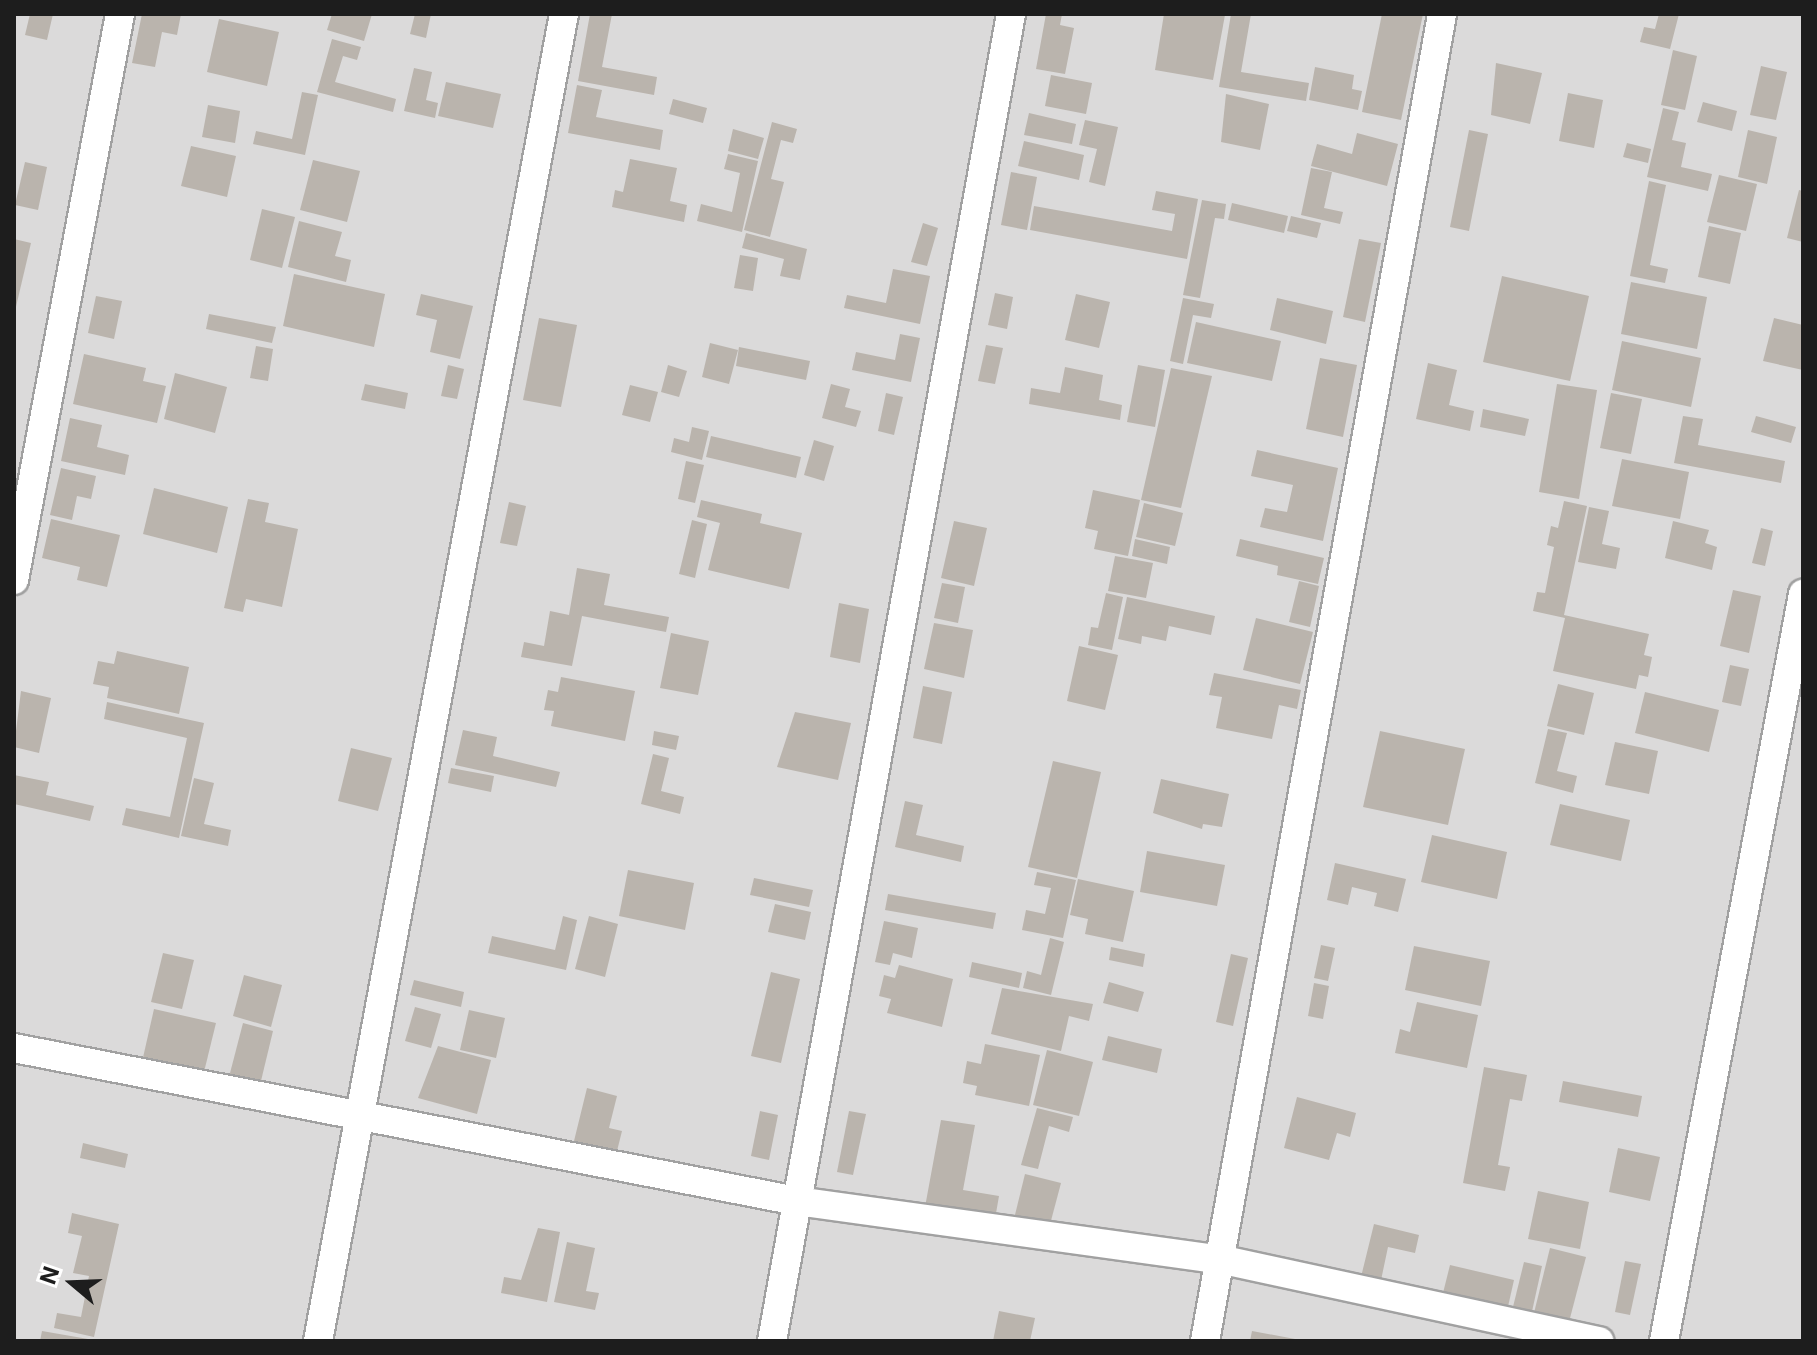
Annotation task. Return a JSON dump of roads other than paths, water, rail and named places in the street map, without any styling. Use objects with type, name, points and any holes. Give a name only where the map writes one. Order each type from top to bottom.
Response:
[{"type":"street","points":[[14,580],[120,14]]},
{"type":"street","points":[[318,1341],[564,14]]},
{"type":"street","points":[[772,1341],[1011,14]]},
{"type":"street","points":[[1205,1341],[1442,14]]},
{"type":"street","points":[[1664,1341],[1803,594]]},
{"type":"street","points":[[14,1048],[797,1201],[1220,1260],[1599,1341]]}]
